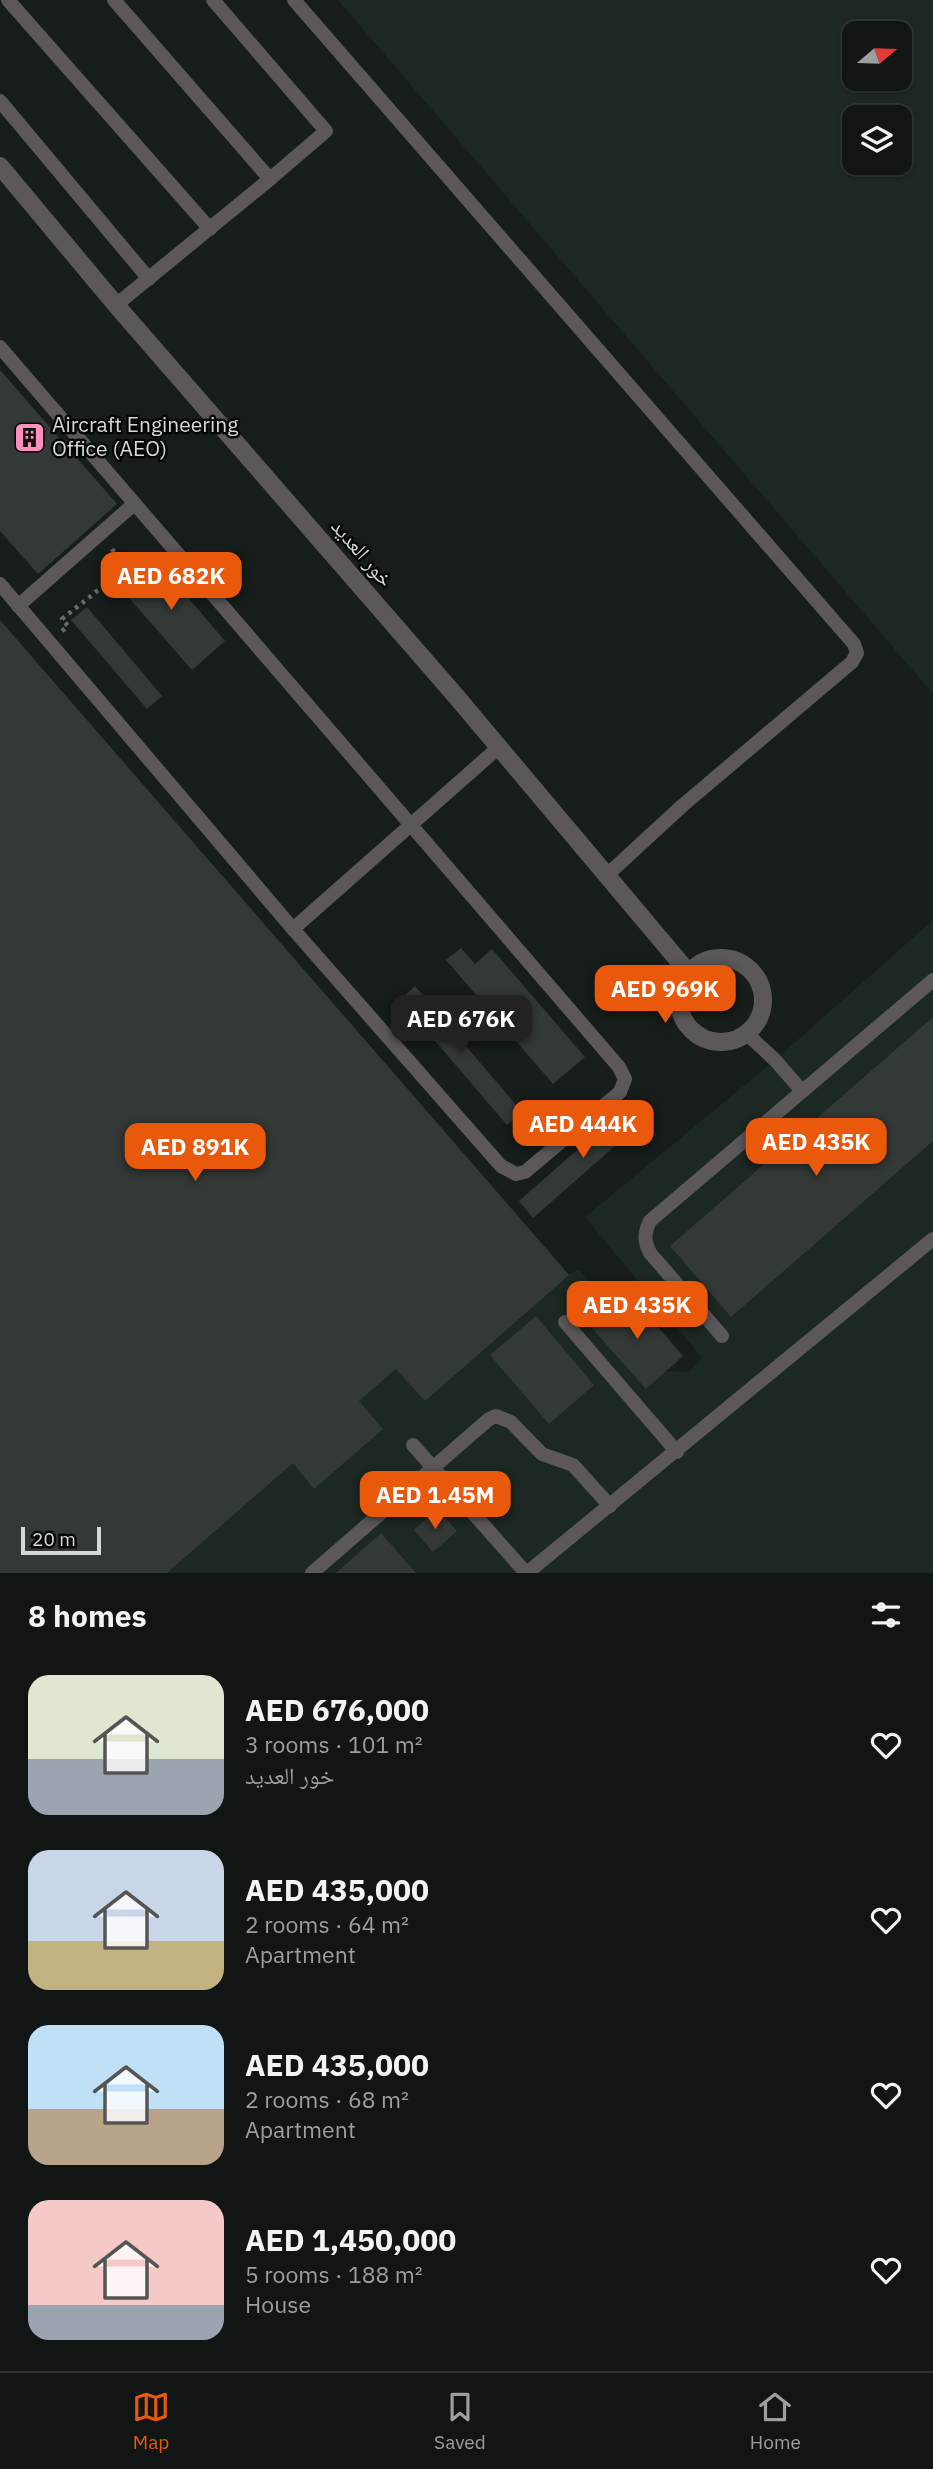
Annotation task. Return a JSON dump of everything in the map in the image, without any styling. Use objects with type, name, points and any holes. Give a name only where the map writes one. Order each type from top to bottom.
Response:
[{"type":"street","name":"خور العديد","points":[[0,166],[116,305],[499,747],[688,972]]},
{"type":"street","points":[[712,958],[727,958],[740,962],[752,971],[760,983],[763,1003],[756,1024],[747,1034],[721,1043],[707,1041],[685,1024],[679,1011],[678,997],[688,972],[699,963],[712,958]]},
{"type":"lane","points":[[8,0],[210,229]]},
{"type":"lane","points":[[114,0],[270,179]]},
{"type":"lane","points":[[116,305],[326,131],[213,0]]},
{"type":"lane","points":[[294,0],[853,644],[857,653],[852,662],[682,806],[606,876]]},
{"type":"lane","points":[[0,101],[149,279]]},
{"type":"lane","points":[[0,346],[619,1067],[625,1079],[620,1092],[532,1167],[516,1174],[508,1171],[487,1152],[293,929],[0,584]]},
{"type":"lane","points":[[19,606],[134,504]]},
{"type":"lane","points":[[293,929],[499,747]]},
{"type":"lane","points":[[722,1336],[650,1254],[645,1242],[645,1230],[650,1221],[933,980]]},
{"type":"lane","points":[[747,1034],[802,1091]]},
{"type":"lane","points":[[413,1446],[526,1573],[677,1452],[933,1239]]},
{"type":"lane","points":[[565,1322],[677,1452]]},
{"type":"lane","points":[[312,1573],[489,1419],[496,1416],[505,1418],[517,1427],[542,1454],[579,1469],[610,1506]]},
{"type":"path","points":[[49,643],[68,626],[62,619],[126,568],[100,534]]},
{"type":"shaded area","points":[[338,0],[933,0],[933,694]]},
{"type":"shaded area","points":[[0,620],[569,1274],[579,1270],[614,1307],[629,1294],[683,1356],[667,1371],[689,1372],[702,1358],[585,1217],[775,1060],[933,920],[933,1573],[0,1573]]},
{"type":"building","name":"Aircraft Engineering Office (AEO)","points":[[0,370],[117,504],[38,574],[0,531]]},
{"type":"building","points":[[150,553],[225,641],[192,670],[116,583]]},
{"type":"building","points":[[87,607],[162,696],[147,709],[71,620]]},
{"type":"building","points":[[0,620],[569,1275],[425,1401],[396,1369],[359,1401],[383,1429],[314,1489],[293,1463],[167,1573],[0,1573]]},
{"type":"building","points":[[461,948],[475,964],[492,949],[585,1057],[553,1084],[446,960]]},
{"type":"building","points":[[415,986],[522,1112],[507,1125],[400,1000]]},
{"type":"building","points":[[933,1017],[933,1141],[731,1317],[670,1246]]},
{"type":"building","points":[[633,1101],[647,1118],[533,1218],[519,1201]]},
{"type":"building","points":[[629,1294],[683,1356],[646,1389],[591,1327]]},
{"type":"building","points":[[536,1316],[594,1385],[549,1424],[490,1355]]},
{"type":"building","points":[[437,1509],[457,1531],[433,1552],[414,1530]]},
{"type":"building","points":[[381,1533],[416,1573],[336,1573]]},
{"type":"place","name":"Aircraft Engineering Office (AEO)","points":[[29,437]]}]
